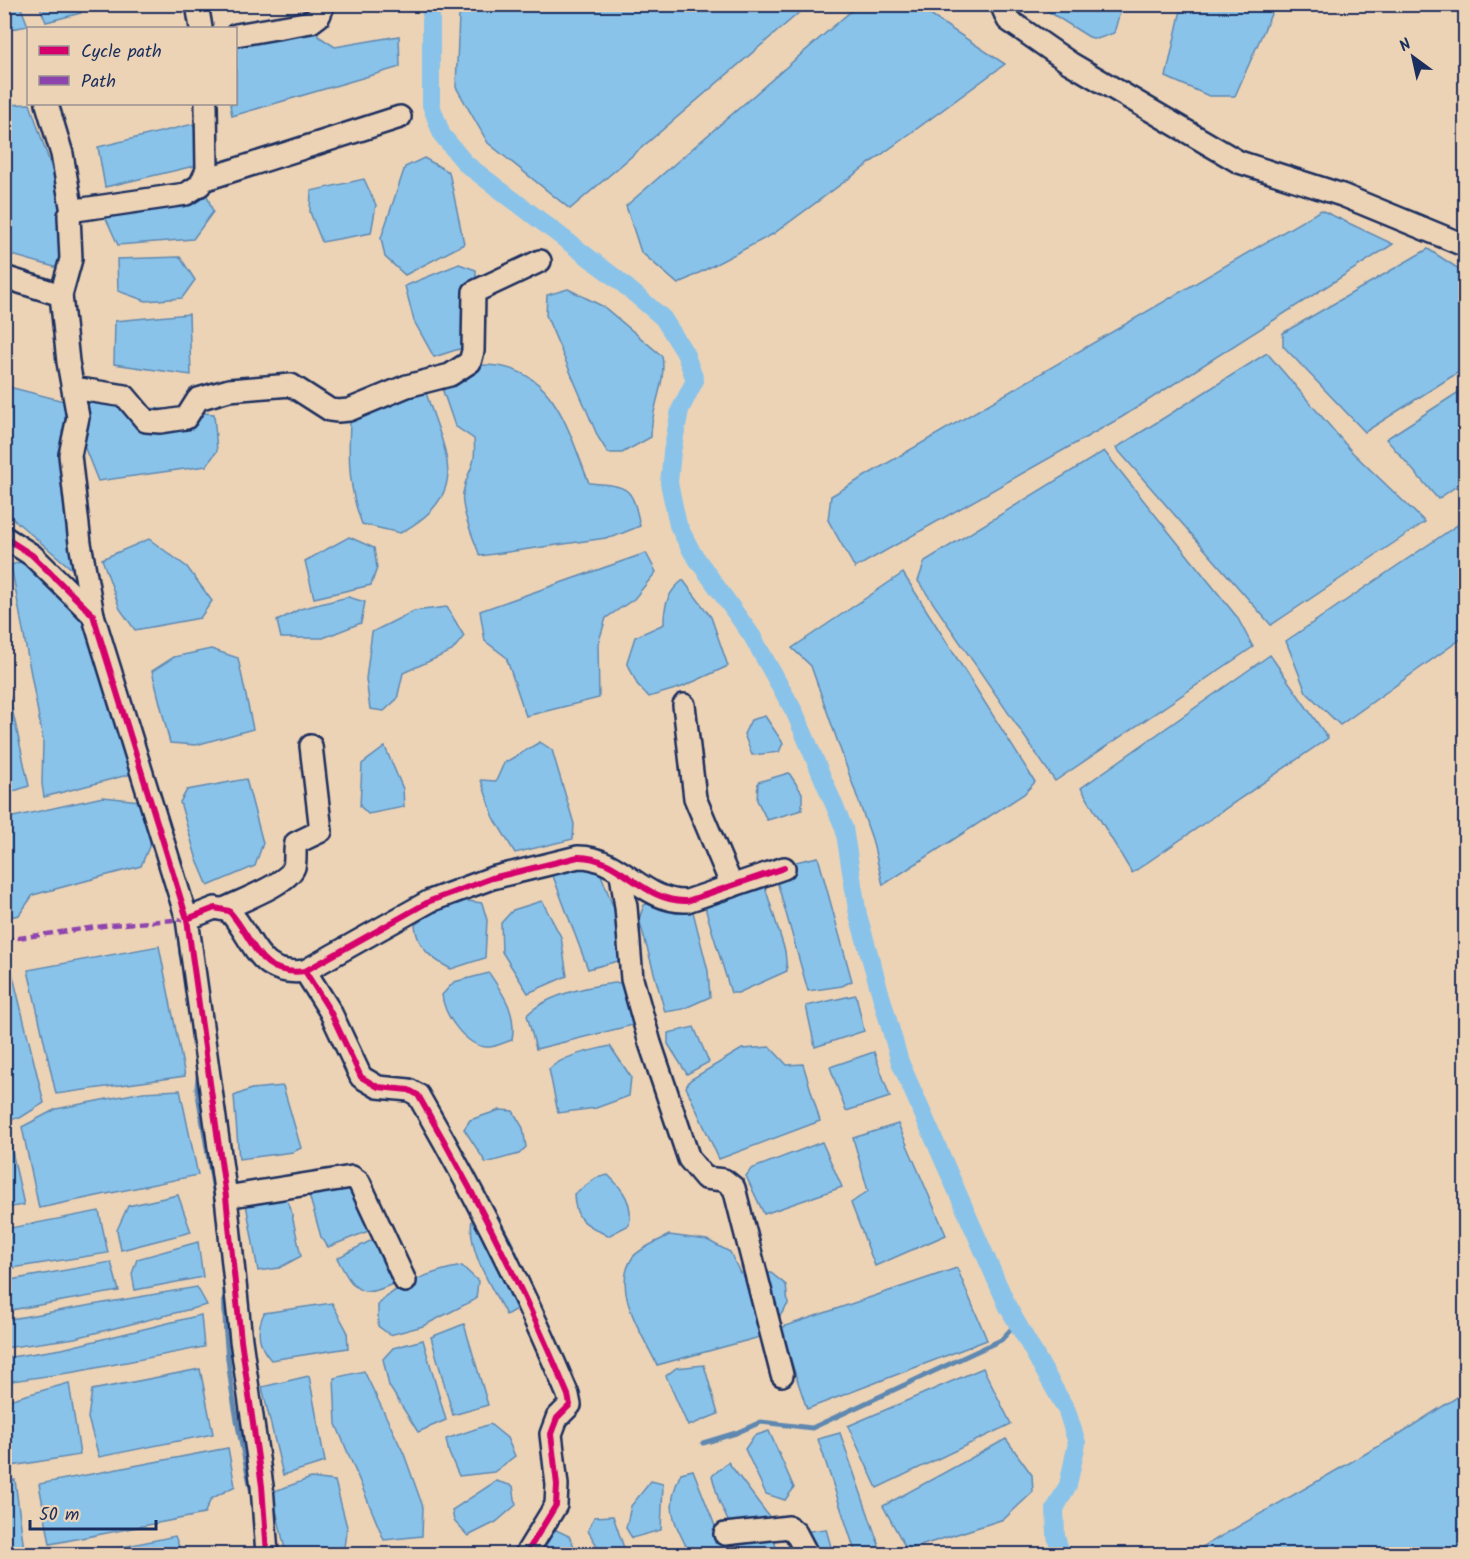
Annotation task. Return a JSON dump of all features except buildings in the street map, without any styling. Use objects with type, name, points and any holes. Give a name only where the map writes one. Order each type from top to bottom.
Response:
[{"type":"street","points":[[197,4],[201,27]]},
{"type":"street","points":[[237,35],[311,22],[318,16],[324,4]]},
{"type":"street","points":[[1001,4],[1008,20],[1070,63],[1239,162],[1342,195],[1466,246]]},
{"type":"street","points":[[47,105],[62,154],[72,212],[71,259],[61,296],[78,417],[70,448],[70,464],[80,543],[93,615],[187,919],[226,1197],[241,1340],[262,1486],[267,1554]]},
{"type":"street","points":[[72,212],[186,194],[200,185],[207,170],[206,105]]},
{"type":"street","points":[[203,180],[400,117]]},
{"type":"street","points":[[73,388],[125,396],[141,417],[152,423],[186,418],[201,397],[229,390],[285,384],[330,410],[349,410],[407,386],[450,375],[464,368],[470,362],[473,351],[474,292],[540,261]]},
{"type":"street","points":[[4,277],[61,296]]},
{"type":"street","points":[[4,537],[33,555],[93,615]]},
{"type":"street","points":[[684,705],[695,798],[732,886]]},
{"type":"street","points":[[187,919],[215,908],[224,909],[265,890],[289,874],[295,863],[296,843],[321,831],[311,746]]},
{"type":"street","points":[[224,909],[233,916],[265,961],[277,970],[287,973],[305,971],[430,901],[492,878],[578,857],[591,857],[668,901],[687,901],[784,868]]},
{"type":"street","points":[[621,874],[632,979],[650,1043],[689,1159],[705,1178],[724,1180],[734,1188],[782,1375]]},
{"type":"street","points":[[305,971],[330,1011],[362,1077],[378,1087],[409,1090],[418,1095],[468,1182],[542,1331],[568,1395],[570,1405],[557,1418],[550,1434],[557,1485],[556,1505],[526,1554]]},
{"type":"street","points":[[226,1197],[352,1177],[360,1182],[405,1281]]},
{"type":"street","points":[[724,1534],[789,1527],[796,1533],[807,1554]]},
{"type":"water","points":[[20,5],[28,26],[5,30],[5,7]]},
{"type":"water","points":[[39,5],[78,5],[81,13],[46,22]]},
{"type":"water","points":[[475,5],[808,5],[570,209],[488,143],[456,87],[459,16]]},
{"type":"water","points":[[1038,5],[1122,5],[1114,33],[1097,39],[1089,37]]},
{"type":"water","points":[[1182,5],[1275,5],[1235,96],[1209,96],[1166,77]]},
{"type":"water","points":[[857,6],[918,7],[1005,64],[773,234],[678,284],[641,252],[626,206]]},
{"type":"water","points":[[316,12],[318,36],[335,47],[399,36],[400,67],[232,116],[230,105],[237,105],[237,31]]},
{"type":"water","points":[[4,105],[30,105],[72,229],[65,270],[5,253]]},
{"type":"water","points":[[193,124],[201,138],[203,164],[105,187],[98,147]]},
{"type":"water","points":[[424,158],[449,172],[464,244],[405,275],[385,257],[381,238],[405,167]]},
{"type":"water","points":[[364,179],[376,205],[371,233],[322,242],[310,212],[311,191]]},
{"type":"water","points":[[203,184],[213,212],[193,239],[118,245],[99,203]]},
{"type":"water","points":[[1321,210],[1393,244],[1122,417],[855,568],[828,520],[831,496]]},
{"type":"water","points":[[1428,249],[1465,273],[1465,368],[1365,432],[1283,346],[1283,333]]},
{"type":"water","points":[[180,257],[195,280],[182,298],[146,301],[118,291],[117,259]]},
{"type":"water","points":[[459,264],[476,270],[475,344],[434,357],[414,321],[405,286]]},
{"type":"water","points":[[568,289],[604,307],[662,356],[662,377],[653,416],[651,437],[622,453],[608,453],[598,437],[546,315],[547,295]]},
{"type":"water","points":[[189,314],[191,375],[114,364],[115,321]]},
{"type":"water","points":[[1267,353],[1353,453],[1425,522],[1271,625],[1116,448]]},
{"type":"water","points":[[482,365],[506,368],[526,375],[542,387],[564,421],[589,483],[613,485],[626,491],[634,503],[640,526],[613,537],[480,556],[468,524],[463,499],[465,485],[473,463],[474,439],[455,426],[443,391],[459,374]]},
{"type":"water","points":[[5,386],[64,401],[70,532],[78,566],[73,570],[5,512]]},
{"type":"water","points":[[1465,388],[1465,480],[1438,499],[1386,439]]},
{"type":"water","points":[[425,389],[445,451],[448,469],[446,486],[439,502],[424,518],[400,533],[362,524],[354,499],[350,475],[350,423],[376,401]]},
{"type":"water","points":[[85,402],[214,414],[217,451],[206,466],[98,481],[84,446]]},
{"type":"water","points":[[1104,451],[1237,617],[1253,647],[1055,781],[918,581],[925,561]]},
{"type":"water","points":[[1465,520],[1465,636],[1340,725],[1306,692],[1286,641]]},
{"type":"water","points":[[349,537],[374,548],[377,568],[371,585],[314,598],[305,561]]},
{"type":"water","points":[[149,539],[187,567],[212,601],[200,618],[135,630],[120,609],[102,559]]},
{"type":"water","points":[[646,553],[656,572],[634,599],[606,618],[598,644],[599,698],[526,716],[506,657],[485,641],[480,611]]},
{"type":"water","points":[[23,561],[90,625],[139,772],[44,797],[43,740],[11,565]]},
{"type":"water","points":[[903,573],[1035,782],[1024,794],[883,885],[872,839],[811,666],[792,648]]},
{"type":"water","points":[[683,580],[711,617],[728,666],[682,687],[649,697],[637,684],[627,662],[635,637],[664,624],[668,599]]},
{"type":"water","points":[[348,597],[365,602],[361,623],[323,638],[281,638],[277,621],[300,609]]},
{"type":"water","points":[[447,607],[464,636],[452,651],[403,673],[397,699],[384,711],[370,709],[366,679],[372,632],[414,611]]},
{"type":"water","points":[[211,649],[238,658],[253,729],[196,745],[170,743],[152,671],[174,657]]},
{"type":"water","points":[[1270,655],[1328,738],[1132,873],[1081,788]]},
{"type":"water","points":[[4,672],[29,786],[5,794],[4,794]]},
{"type":"water","points":[[765,716],[783,743],[779,752],[752,755],[744,734],[751,720]]},
{"type":"water","points":[[540,742],[552,750],[574,824],[573,839],[515,853],[494,818],[481,780],[496,781],[504,763]]},
{"type":"water","points":[[385,747],[403,789],[404,807],[368,814],[360,806],[362,764]]},
{"type":"water","points":[[789,773],[802,793],[802,810],[767,820],[757,800],[758,782]]},
{"type":"water","points":[[246,779],[263,843],[255,866],[208,886],[197,860],[180,802],[187,790]]},
{"type":"water","points":[[103,797],[140,801],[155,832],[141,866],[33,895],[19,915],[5,918],[4,819]]},
{"type":"water","points":[[818,857],[852,981],[842,986],[808,991],[773,867]]},
{"type":"water","points":[[559,864],[597,864],[620,925],[622,960],[588,969],[553,876]]},
{"type":"water","points":[[760,871],[785,951],[787,971],[738,993],[731,993],[706,911],[706,895]]},
{"type":"water","points":[[669,897],[690,900],[708,971],[710,997],[683,1009],[665,1012],[639,919],[644,905]]},
{"type":"water","points":[[460,900],[482,903],[487,920],[485,958],[451,969],[438,961],[422,946],[415,925],[432,912]]},
{"type":"water","points":[[542,901],[561,937],[567,976],[528,993],[502,952],[501,923],[513,910]]},
{"type":"water","points":[[159,946],[185,1076],[56,1094],[28,970]]},
{"type":"water","points":[[12,972],[44,1103],[20,1118],[5,1119],[5,974]]},
{"type":"water","points":[[489,973],[508,1005],[513,1030],[512,1040],[489,1047],[472,1042],[458,1029],[447,1012],[442,995],[454,982]]},
{"type":"water","points":[[627,982],[641,1023],[536,1049],[527,1015],[536,1007],[574,991]]},
{"type":"water","points":[[856,995],[864,1031],[815,1047],[806,1006]]},
{"type":"water","points":[[694,1027],[709,1062],[687,1074],[668,1044],[668,1033]]},
{"type":"water","points":[[610,1046],[631,1077],[629,1096],[596,1108],[558,1113],[549,1069],[570,1057]]},
{"type":"water","points":[[770,1047],[787,1065],[803,1064],[820,1121],[719,1159],[686,1087],[690,1080],[742,1049]]},
{"type":"water","points":[[874,1052],[890,1097],[846,1111],[830,1067]]},
{"type":"water","points":[[283,1086],[301,1148],[293,1152],[239,1159],[234,1096],[251,1089]]},
{"type":"water","points":[[180,1090],[198,1175],[39,1208],[22,1127],[56,1109],[143,1092]]},
{"type":"water","points":[[500,1110],[513,1111],[523,1128],[526,1147],[519,1154],[486,1163],[464,1129],[470,1120]]},
{"type":"water","points":[[898,1124],[946,1235],[875,1266],[851,1203],[868,1191],[853,1138]]},
{"type":"water","points":[[7,1129],[24,1205],[5,1208],[4,1130]]},
{"type":"water","points":[[822,1142],[842,1187],[764,1214],[746,1176],[751,1169]]},
{"type":"water","points":[[608,1175],[626,1197],[630,1217],[629,1225],[608,1236],[583,1221],[576,1211],[574,1194],[596,1178]]},
{"type":"water","points":[[361,1177],[371,1230],[328,1247],[321,1237],[308,1191]]},
{"type":"water","points":[[283,1193],[290,1206],[301,1256],[279,1268],[258,1271],[246,1204]]},
{"type":"water","points":[[178,1195],[191,1232],[121,1250],[117,1230],[128,1206]]},
{"type":"water","points":[[488,1210],[496,1213],[523,1269],[525,1293],[523,1305],[506,1315],[481,1268],[473,1243],[472,1218]]},
{"type":"water","points":[[99,1211],[108,1253],[5,1269],[5,1229]]},
{"type":"water","points":[[669,1235],[707,1240],[730,1252],[740,1273],[771,1273],[786,1285],[788,1304],[767,1335],[657,1365],[631,1312],[625,1283],[627,1270],[633,1257]]},
{"type":"water","points":[[370,1241],[389,1242],[399,1281],[368,1291],[355,1286],[337,1258]]},
{"type":"water","points":[[198,1242],[203,1277],[135,1290],[132,1274],[137,1259]]},
{"type":"water","points":[[111,1262],[119,1291],[5,1311],[5,1281]]},
{"type":"water","points":[[462,1266],[478,1281],[476,1299],[423,1326],[390,1335],[378,1326],[378,1305],[395,1291],[428,1275]]},
{"type":"water","points":[[957,1268],[987,1340],[807,1409],[780,1328]]},
{"type":"water","points":[[197,1287],[207,1305],[75,1338],[5,1348],[5,1320]]},
{"type":"water","points":[[332,1303],[347,1331],[348,1348],[271,1360],[263,1349],[259,1332],[264,1313]]},
{"type":"water","points":[[201,1315],[204,1347],[75,1372],[5,1382],[5,1358],[62,1349]]},
{"type":"water","points":[[464,1324],[488,1405],[453,1415],[431,1337]]},
{"type":"water","points":[[423,1340],[446,1420],[418,1432],[389,1386],[383,1359],[393,1348]]},
{"type":"water","points":[[704,1365],[718,1414],[688,1426],[666,1376],[676,1368]]},
{"type":"water","points":[[983,1368],[1011,1424],[877,1488],[848,1426]]},
{"type":"water","points":[[200,1369],[213,1434],[99,1457],[88,1418],[92,1390]]},
{"type":"water","points":[[364,1371],[404,1454],[423,1507],[422,1536],[384,1540],[336,1424],[334,1378]]},
{"type":"water","points":[[309,1376],[325,1462],[283,1475],[262,1387]]},
{"type":"water","points":[[69,1383],[80,1455],[5,1467],[5,1401]]},
{"type":"water","points":[[1465,1392],[1465,1554],[1190,1554],[1393,1438]]},
{"type":"water","points":[[490,1424],[507,1438],[515,1456],[494,1472],[459,1476],[449,1453],[446,1439]]},
{"type":"water","points":[[769,1431],[794,1488],[785,1500],[766,1494],[745,1449],[754,1436]]},
{"type":"water","points":[[840,1433],[882,1554],[856,1554],[818,1439]]},
{"type":"water","points":[[1006,1439],[1032,1475],[1033,1492],[1004,1519],[907,1550],[883,1506]]},
{"type":"water","points":[[228,1448],[235,1486],[211,1499],[204,1514],[50,1544],[39,1484]]},
{"type":"water","points":[[728,1462],[771,1519],[777,1554],[743,1554],[719,1501],[712,1476]]},
{"type":"water","points":[[693,1470],[726,1554],[690,1554],[676,1523],[672,1506],[676,1485],[681,1473]]},
{"type":"water","points":[[311,1478],[335,1481],[347,1527],[343,1553],[286,1554],[272,1492]]},
{"type":"water","points":[[15,1480],[24,1550],[5,1552],[5,1482]]},
{"type":"water","points":[[496,1481],[513,1486],[516,1505],[496,1522],[468,1536],[454,1521],[452,1510]]},
{"type":"water","points":[[651,1481],[663,1484],[661,1530],[632,1538],[626,1528],[631,1506]]},
{"type":"water","points":[[613,1516],[624,1548],[602,1554],[588,1531],[594,1517]]},
{"type":"water","points":[[554,1529],[569,1536],[578,1554],[542,1554],[540,1538]]},
{"type":"water","points":[[826,1529],[833,1554],[796,1554],[792,1539],[810,1531]]},
{"type":"water","points":[[175,1536],[182,1554],[89,1554]]},
{"type":"waterway","points":[[431,4],[431,105],[442,135],[466,164],[617,279],[663,318],[685,353],[695,380],[680,410],[672,452],[669,483],[678,525],[692,552],[752,636],[795,713],[844,828],[858,915],[900,1062],[1008,1307],[1067,1411],[1077,1443],[1068,1485],[1055,1509],[1056,1536],[1061,1554]]},
{"type":"waterway","points":[[180,944],[181,955]]},
{"type":"waterway","points":[[199,1067],[197,1088],[217,1209]]},
{"type":"waterway","points":[[225,1278],[228,1360],[252,1493]]},
{"type":"waterway","points":[[703,1443],[736,1433],[761,1422],[812,1428],[1001,1340],[1017,1323]]},
{"type":"marked path","points":[[4,940],[111,925],[187,919]]},
{"type":"cycle path","points":[[4,537],[32,555],[93,615],[187,919],[226,1197],[241,1340],[262,1486],[267,1554]]},
{"type":"cycle path","points":[[187,919],[215,908],[229,911],[267,963],[289,971],[305,971],[430,901],[492,878],[578,857],[607,864],[657,895],[671,900],[687,901],[784,868]]},
{"type":"cycle path","points":[[305,971],[330,1011],[361,1077],[378,1087],[409,1090],[418,1095],[498,1243],[568,1395],[570,1405],[557,1418],[551,1434],[557,1485],[556,1505],[526,1554]]}]
